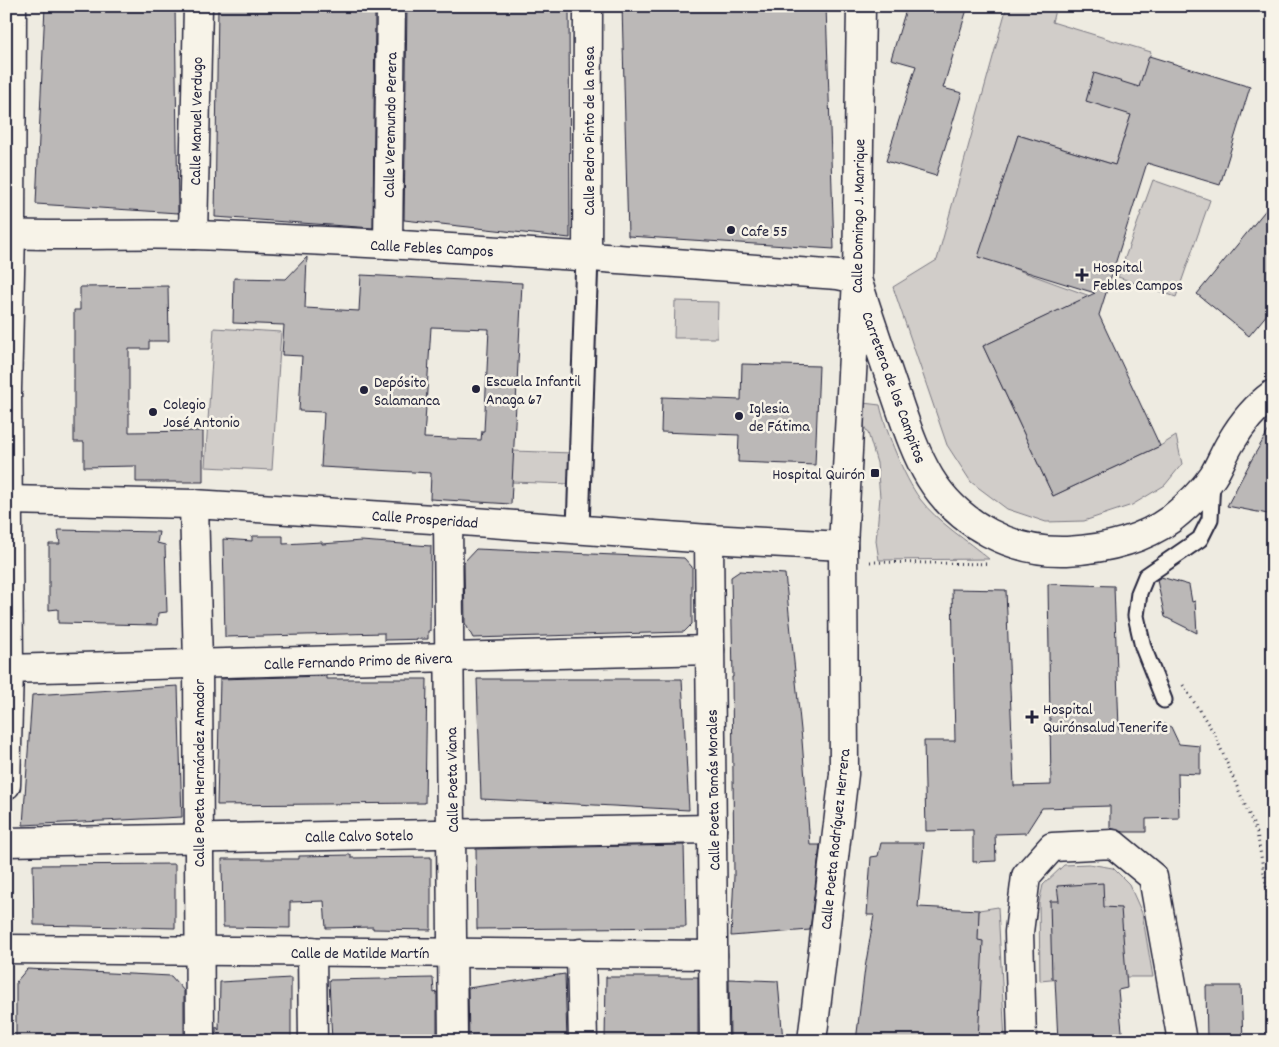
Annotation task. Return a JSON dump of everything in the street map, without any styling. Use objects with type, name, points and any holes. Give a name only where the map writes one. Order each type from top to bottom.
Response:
[{"type":"street","points":[[6,785],[7,389],[12,6]]},
{"type":"street","name":"Calle Manuel Verdugo","points":[[193,235],[198,6]]},
{"type":"street","name":"Calle Veremundo Perera","points":[[388,244],[391,6]]},
{"type":"street","name":"Calle Pedro Pinto de la Rosa","points":[[587,256],[588,6]]},
{"type":"street","name":"Calle Domingo J. Manrique","points":[[842,553],[857,279],[861,6]]},
{"type":"street","name":"Calle Febles Campos","points":[[9,234],[193,235],[388,244],[587,256],[838,275],[857,279]]},
{"type":"street","points":[[578,529],[587,256]]},
{"type":"street","name":"Carretera de los Campitos","points":[[857,279],[912,442],[930,478],[950,504],[980,529],[1008,543],[1052,552],[1088,550],[1110,546],[1148,532],[1169,520],[1189,504],[1213,476],[1230,442],[1247,418],[1260,403],[1273,394]]},
{"type":"street","name":"Calle Prosperidad","points":[[8,500],[194,504],[448,520],[709,539],[842,553]]},
{"type":"street","name":"Calle Poeta Hernández Amador","points":[[194,504],[198,664],[200,1041]]},
{"type":"street","name":"Calle Poeta Viana","points":[[448,520],[453,1041]]},
{"type":"street","name":"Calle Poeta Tomás Morales","points":[[709,539],[714,1041]]},
{"type":"street","name":"Calle Poeta Rodríguez Herrera","points":[[812,1041],[844,774],[842,553]]},
{"type":"street","name":"Calle Fernando Primo de Rivera","points":[[7,669],[710,650]]},
{"type":"street","name":"Calle Calvo Sotelo","points":[[6,842],[712,829]]},
{"type":"street","points":[[1022,1041],[1019,932],[1026,876],[1052,847],[1113,844],[1154,876],[1182,1041]]},
{"type":"street","name":"Calle de Matilde Martín","points":[[6,949],[713,955]]},
{"type":"street","points":[[312,951],[313,1041]]},
{"type":"street","points":[[581,953],[583,1041]]},
{"type":"lane","points":[[1164,700],[1141,640],[1136,616],[1139,594],[1146,576],[1200,539],[1210,519],[1213,476]]},
{"type":"path","points":[[842,553],[986,564]]},
{"type":"path","points":[[1183,684],[1214,733],[1257,833],[1273,925]]},
{"type":"shaded area","points":[[1007,6],[1056,6],[1052,22],[1151,52],[1115,165],[1018,135],[979,256],[1090,296],[983,346],[1053,496],[1160,446],[1176,436],[1182,464],[1165,485],[1132,505],[1084,521],[1046,522],[1007,509],[971,482],[947,445],[893,287],[937,260]]},
{"type":"shaded area","points":[[1153,180],[1210,200],[1176,297],[1118,277]]},
{"type":"shaded area","points":[[675,301],[718,302],[717,338],[674,338]]},
{"type":"shaded area","points":[[214,328],[281,332],[272,470],[205,467]]},
{"type":"shaded area","points":[[863,403],[880,405],[896,454],[920,499],[944,523],[989,559],[879,560],[876,541],[880,497],[877,463],[864,426]]},
{"type":"shaded area","points":[[513,451],[573,453],[571,484],[511,482]]},
{"type":"shaded area","points":[[1089,864],[1113,868],[1129,884],[1142,913],[1153,977],[1083,977],[1040,981],[1039,903],[1043,885],[1064,865]]},
{"type":"shaded area","points":[[998,907],[1005,1041],[972,1041],[979,910]]},
{"type":"building","points":[[45,6],[175,6],[178,213],[36,204]]},
{"type":"building","points":[[218,6],[375,6],[373,228],[215,217]]},
{"type":"building","points":[[407,6],[569,6],[570,238],[404,220]]},
{"type":"building","points":[[622,6],[826,6],[834,249],[628,236]]},
{"type":"building","points":[[907,6],[968,6],[943,88],[962,93],[936,176],[886,161],[916,66],[891,59]]},
{"type":"building","points":[[1149,56],[1250,87],[1220,185],[1147,163],[1099,315],[1160,446],[1053,496],[983,346],[1095,293],[978,257],[1018,135],[1115,165],[1131,115],[1086,101],[1094,73],[1139,87]]},
{"type":"building","points":[[1273,201],[1273,307],[1249,336],[1197,294]]},
{"type":"building","points":[[307,257],[305,308],[359,311],[361,275],[522,283],[511,504],[430,499],[431,473],[321,467],[324,412],[299,411],[302,356],[282,355],[284,325],[233,323],[234,278],[286,279]],"holes":[[[431,327],[489,329],[484,431],[482,431],[481,440],[424,438]]]},
{"type":"building","points":[[168,286],[169,341],[149,341],[149,349],[129,349],[129,432],[203,431],[203,482],[136,482],[136,466],[84,467],[84,442],[74,442],[74,310],[80,310],[80,287]]},
{"type":"building","name":"Iglesia de Fátima","points":[[742,364],[819,366],[815,465],[738,462],[739,435],[661,432],[662,397],[741,400]]},
{"type":"building","points":[[1273,423],[1273,515],[1227,506],[1252,459]]},
{"type":"building","points":[[58,530],[159,532],[157,543],[165,545],[167,612],[158,613],[157,625],[58,623],[58,609],[49,610],[49,544],[60,544]]},
{"type":"building","points":[[252,536],[283,536],[283,544],[361,541],[431,546],[430,631],[428,631],[428,639],[384,640],[384,633],[225,637],[223,539],[252,541]]},
{"type":"building","points":[[476,549],[684,558],[692,567],[692,624],[684,632],[473,638],[465,623],[464,562]]},
{"type":"building","points":[[740,571],[785,574],[802,740],[810,845],[820,845],[810,930],[731,936],[734,876],[731,577]]},
{"type":"building","points":[[1161,577],[1189,585],[1192,602],[1195,601],[1197,633],[1165,617],[1157,580]]},
{"type":"building","name":"Hospital Quirónsalud Tenerife","points":[[1048,584],[1114,586],[1119,729],[1152,727],[1157,724],[1171,727],[1179,744],[1200,746],[1200,774],[1178,773],[1179,818],[1146,819],[1146,832],[1124,832],[1110,828],[1110,806],[1042,808],[1026,833],[995,834],[996,861],[973,862],[973,830],[926,831],[924,741],[955,741],[952,589],[1006,590],[1014,786],[1051,785]]},
{"type":"building","points":[[326,676],[326,679],[427,679],[425,803],[217,805],[220,679]]},
{"type":"building","points":[[477,679],[682,679],[689,810],[481,799]]},
{"type":"building","points":[[178,686],[182,817],[23,825],[32,695]]},
{"type":"building","points":[[881,843],[924,843],[918,907],[979,910],[978,940],[983,941],[978,1041],[856,1041],[874,915],[867,915],[871,857],[878,856]]},
{"type":"building","points":[[684,845],[686,927],[477,929],[476,849]]},
{"type":"building","points":[[351,855],[351,858],[431,857],[431,930],[373,929],[373,927],[326,928],[324,901],[290,902],[290,928],[223,927],[222,859],[299,859],[299,856]]},
{"type":"building","points":[[175,864],[175,928],[34,925],[33,865]]},
{"type":"building","points":[[1103,883],[1104,907],[1121,908],[1127,988],[1118,990],[1123,1041],[1058,1041],[1055,979],[1052,979],[1050,901],[1059,901],[1057,886]]},
{"type":"building","points":[[27,969],[171,976],[184,991],[184,1041],[16,1041],[16,982]]},
{"type":"building","points":[[565,974],[567,1041],[469,1041],[468,988]]},
{"type":"building","points":[[606,977],[698,977],[698,1041],[605,1041]]},
{"type":"building","points":[[291,978],[291,1041],[216,1041],[216,1026],[219,1030],[220,982]]},
{"type":"building","points":[[433,978],[434,993],[437,992],[437,1041],[332,1041],[329,980]]},
{"type":"building","points":[[729,979],[778,981],[783,1041],[763,1041],[762,1038],[730,1038]]},
{"type":"building","points":[[1206,986],[1241,986],[1243,1041],[1207,1041]]},
{"type":"place","name":"Cafe 55","points":[[731,230]]},
{"type":"place","name":"Hospital Febles Campos","points":[[1082,275]]},
{"type":"place","name":"Escuela Infantil Anaga 67","points":[[476,389]]},
{"type":"place","name":"Depósito Salamanca","points":[[364,390]]},
{"type":"place","name":"Colegio José Antonio","points":[[153,412]]},
{"type":"place","name":"Iglesia de Fátima","points":[[739,416]]},
{"type":"place","name":"Hospital Quirón","points":[[875,473]]},
{"type":"place","name":"Hospital Quirónsalud Tenerife","points":[[1032,717]]}]
